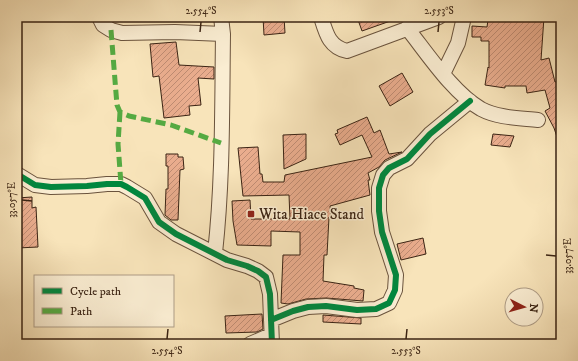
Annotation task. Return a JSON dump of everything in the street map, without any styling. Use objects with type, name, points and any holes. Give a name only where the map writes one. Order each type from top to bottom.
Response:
[{"type":"street","points":[[99,17],[103,25],[111,30],[122,33],[175,32],[223,34]]},
{"type":"street","points":[[215,253],[220,203],[223,34],[221,17]]},
{"type":"street","points":[[321,17],[325,32],[331,43],[339,49],[347,51],[439,17]]},
{"type":"street","points":[[443,74],[458,42],[464,17]]},
{"type":"street","points":[[407,28],[443,74],[470,101],[482,109],[505,116],[538,120]]},
{"type":"street","points":[[271,320],[308,307],[326,306],[357,310],[376,309],[389,303],[395,290],[396,275],[382,232],[379,211],[379,188],[383,175],[389,168],[407,159],[430,134],[470,101]]},
{"type":"street","points":[[17,175],[36,185],[43,186],[121,184],[145,198],[159,222],[176,234],[227,260],[253,268],[266,277],[270,294],[271,340],[250,344]]},
{"type":"building","points":[[263,17],[284,17],[285,33],[264,35]]},
{"type":"building","points":[[357,17],[396,17],[396,19],[362,31]]},
{"type":"building","points":[[523,17],[544,17],[541,60],[549,58],[555,82],[561,81],[561,139],[560,137],[557,137],[545,111],[550,108],[545,90],[527,93],[526,86],[505,86],[505,88],[485,85],[488,67],[489,68],[489,41],[481,41],[481,37],[472,37],[472,26],[487,27],[488,20],[524,21]]},
{"type":"building","points":[[176,42],[179,65],[214,67],[214,79],[198,78],[201,105],[189,106],[190,115],[164,118],[159,76],[153,77],[150,44]]},
{"type":"building","points":[[402,73],[413,92],[390,106],[379,86]]},
{"type":"building","points":[[367,117],[374,133],[380,130],[389,154],[402,152],[385,160],[379,167],[368,173],[370,180],[368,180],[370,195],[330,206],[331,217],[329,217],[327,255],[324,255],[323,281],[354,286],[354,288],[364,290],[363,301],[326,298],[306,299],[288,304],[281,303],[283,255],[300,255],[300,232],[271,231],[271,246],[237,245],[233,221],[232,201],[250,200],[251,219],[290,219],[289,195],[243,196],[238,148],[258,147],[260,174],[262,174],[263,182],[284,182],[285,175],[372,157],[362,135],[340,145],[335,134],[338,133],[337,130]]},
{"type":"building","points":[[306,134],[306,159],[284,169],[283,135]]},
{"type":"building","points":[[493,134],[514,136],[510,147],[491,145]]},
{"type":"building","points":[[166,154],[178,154],[178,157],[183,157],[184,169],[180,170],[178,220],[171,220],[165,215],[166,189],[168,189],[168,166],[166,166]]},
{"type":"building","points":[[32,197],[32,208],[36,207],[38,247],[17,248],[17,198]]},
{"type":"building","points":[[423,238],[426,254],[401,260],[397,244]]},
{"type":"building","points":[[262,314],[263,329],[257,332],[226,333],[225,316]]},
{"type":"building","points":[[323,315],[361,318],[361,324],[323,322]]},
{"type":"marked path","points":[[111,30],[117,105],[120,112],[129,116],[171,125],[221,143]]},
{"type":"marked path","points":[[120,112],[118,144],[121,184]]},
{"type":"cycle path","points":[[271,320],[308,307],[326,306],[357,310],[376,309],[389,303],[395,290],[396,275],[382,232],[379,211],[379,188],[383,175],[389,168],[407,159],[430,134],[470,101]]},
{"type":"cycle path","points":[[17,174],[35,185],[51,187],[121,184],[145,198],[159,222],[176,234],[227,260],[258,271],[266,277],[270,294],[272,344]]},
{"type":"place","name":"Wita Hiace Stand","points":[[251,214]]}]
